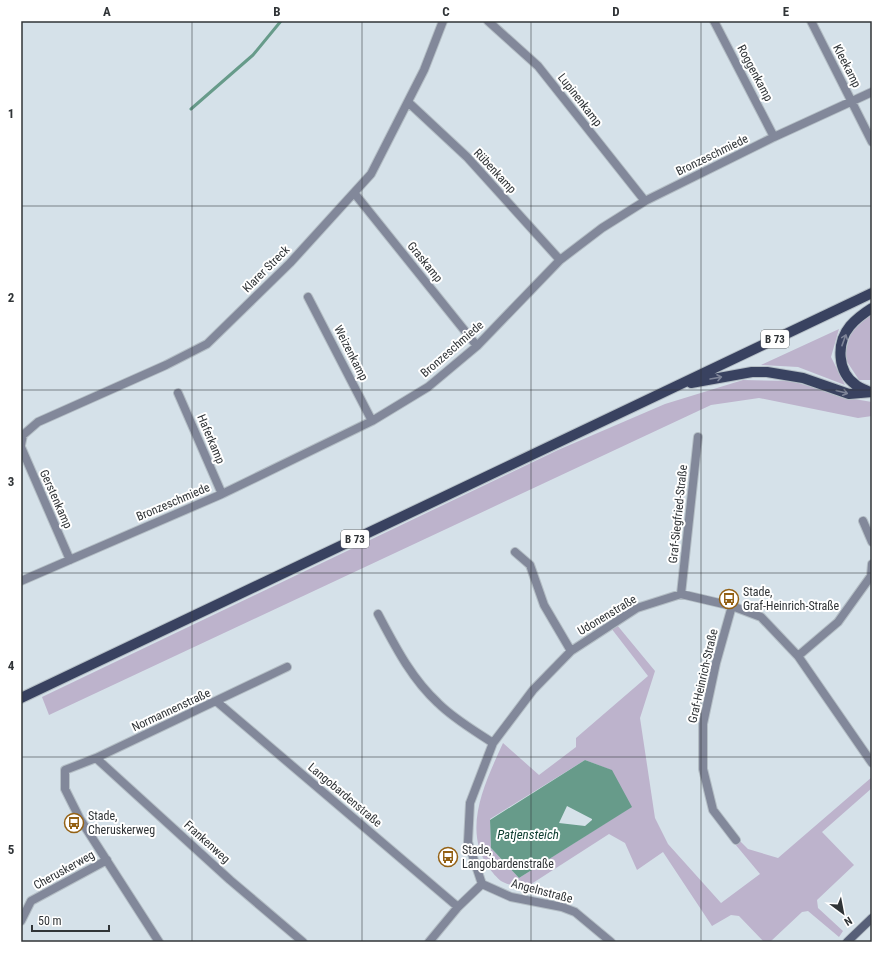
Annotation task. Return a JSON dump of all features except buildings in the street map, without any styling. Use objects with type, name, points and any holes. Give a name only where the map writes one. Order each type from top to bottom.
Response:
[{"type":"main road","name":"B 73","points":[[21,698],[872,293]]},
{"type":"main road","points":[[871,392],[856,386],[842,366],[840,357],[844,337],[849,327],[872,308]]},
{"type":"main road","points":[[677,385],[752,372],[767,372],[803,378],[849,394],[871,392]]},
{"type":"street","name":"Klarer Streck","points":[[21,446],[23,435],[38,422],[166,365],[206,344],[290,263],[355,194],[371,174],[424,70],[443,21]]},
{"type":"street","name":"Lupinenkamp","points":[[488,21],[538,66],[645,201]]},
{"type":"street","name":"Roggenkamp","points":[[714,21],[774,137]]},
{"type":"street","name":"Kleekamp","points":[[811,21],[872,142]]},
{"type":"street","name":"Bronzeschmiede","points":[[21,581],[222,494],[372,421],[428,387],[477,346],[560,260],[602,228],[645,201],[774,137],[872,92]]},
{"type":"street","name":"Rübenkamp","points":[[408,102],[467,157],[560,260]]},
{"type":"street","name":"Graskamp","points":[[355,194],[477,346]]},
{"type":"street","name":"Weizenkamp","points":[[308,297],[372,421]]},
{"type":"street","name":"Haferkamp","points":[[178,393],[222,494]]},
{"type":"street","name":"Graf-Siegfried-Straße","points":[[681,594],[698,437]]},
{"type":"street","name":"Gerstenkamp","points":[[21,446],[70,560]]},
{"type":"street","points":[[864,521],[872,542]]},
{"type":"street","points":[[515,552],[530,565],[544,606],[571,650]]},
{"type":"street","points":[[798,656],[838,622],[871,576],[872,564]]},
{"type":"street","points":[[681,594],[732,606],[761,617],[798,656],[872,762]]},
{"type":"street","name":"Udonenstraße","points":[[482,884],[468,842],[470,803],[493,743],[533,690],[571,650],[637,608],[681,594]]},
{"type":"street","name":"Graf-Heinrich-Straße","points":[[732,606],[716,663],[702,724],[703,769],[713,810],[736,840]]},
{"type":"street","points":[[378,614],[392,642],[417,682],[439,705],[493,743]]},
{"type":"street","name":"Normannenstraße","points":[[107,860],[80,819],[64,789],[65,770],[96,758],[287,667]]},
{"type":"street","name":"Langobardenstraße","points":[[216,701],[458,908]]},
{"type":"street","name":"Frankenweg","points":[[96,758],[230,880],[303,942]]},
{"type":"street","points":[[107,860],[159,942]]},
{"type":"street","name":"Cheruskerweg","points":[[21,921],[31,901],[107,860]]},
{"type":"street","points":[[429,942],[458,908],[482,884]]},
{"type":"street","name":"Angelnstraße","points":[[482,884],[511,897],[562,907],[575,912],[611,942]]},
{"type":"street","points":[[847,942],[872,918]]},
{"type":"shaded area","points":[[872,313],[872,380],[859,380],[844,357],[851,332]]},
{"type":"shaded area","points":[[839,329],[831,357],[845,385],[798,367],[761,365]]},
{"type":"shaded area","points":[[743,380],[792,381],[848,398],[872,402],[872,416],[858,418],[759,398],[711,405],[49,715],[42,697],[558,450],[665,404]]},
{"type":"shaded area","points":[[617,625],[655,671],[640,718],[655,818],[668,844],[721,903],[760,874],[735,844],[739,840],[748,849],[778,858],[872,777],[872,788],[822,832],[854,865],[817,900],[818,908],[843,931],[839,937],[808,911],[802,912],[770,942],[764,942],[739,916],[731,915],[712,926],[663,852],[637,870],[625,843],[609,834],[525,888],[501,881],[489,868],[481,853],[477,837],[477,821],[479,805],[484,789],[503,743],[539,775],[576,747],[576,738],[648,676],[611,628]],"holes":[[[585,760],[611,770],[631,807],[519,878],[491,848],[490,819]]]},
{"type":"water","name":"Patjensteich","points":[[585,760],[612,770],[632,807],[519,878],[491,848],[490,820]],"holes":[[[567,806],[592,819],[585,826],[559,823]]]},
{"type":"waterway","points":[[191,109],[253,55],[281,21]]},
{"type":"place","name":"Stade, Graf-Heinrich-Straße","points":[[729,599]]},
{"type":"place","name":"Stade, Cheruskerweg","points":[[74,823]]},
{"type":"place","name":"Stade, Langobardenstraße","points":[[448,857]]}]
